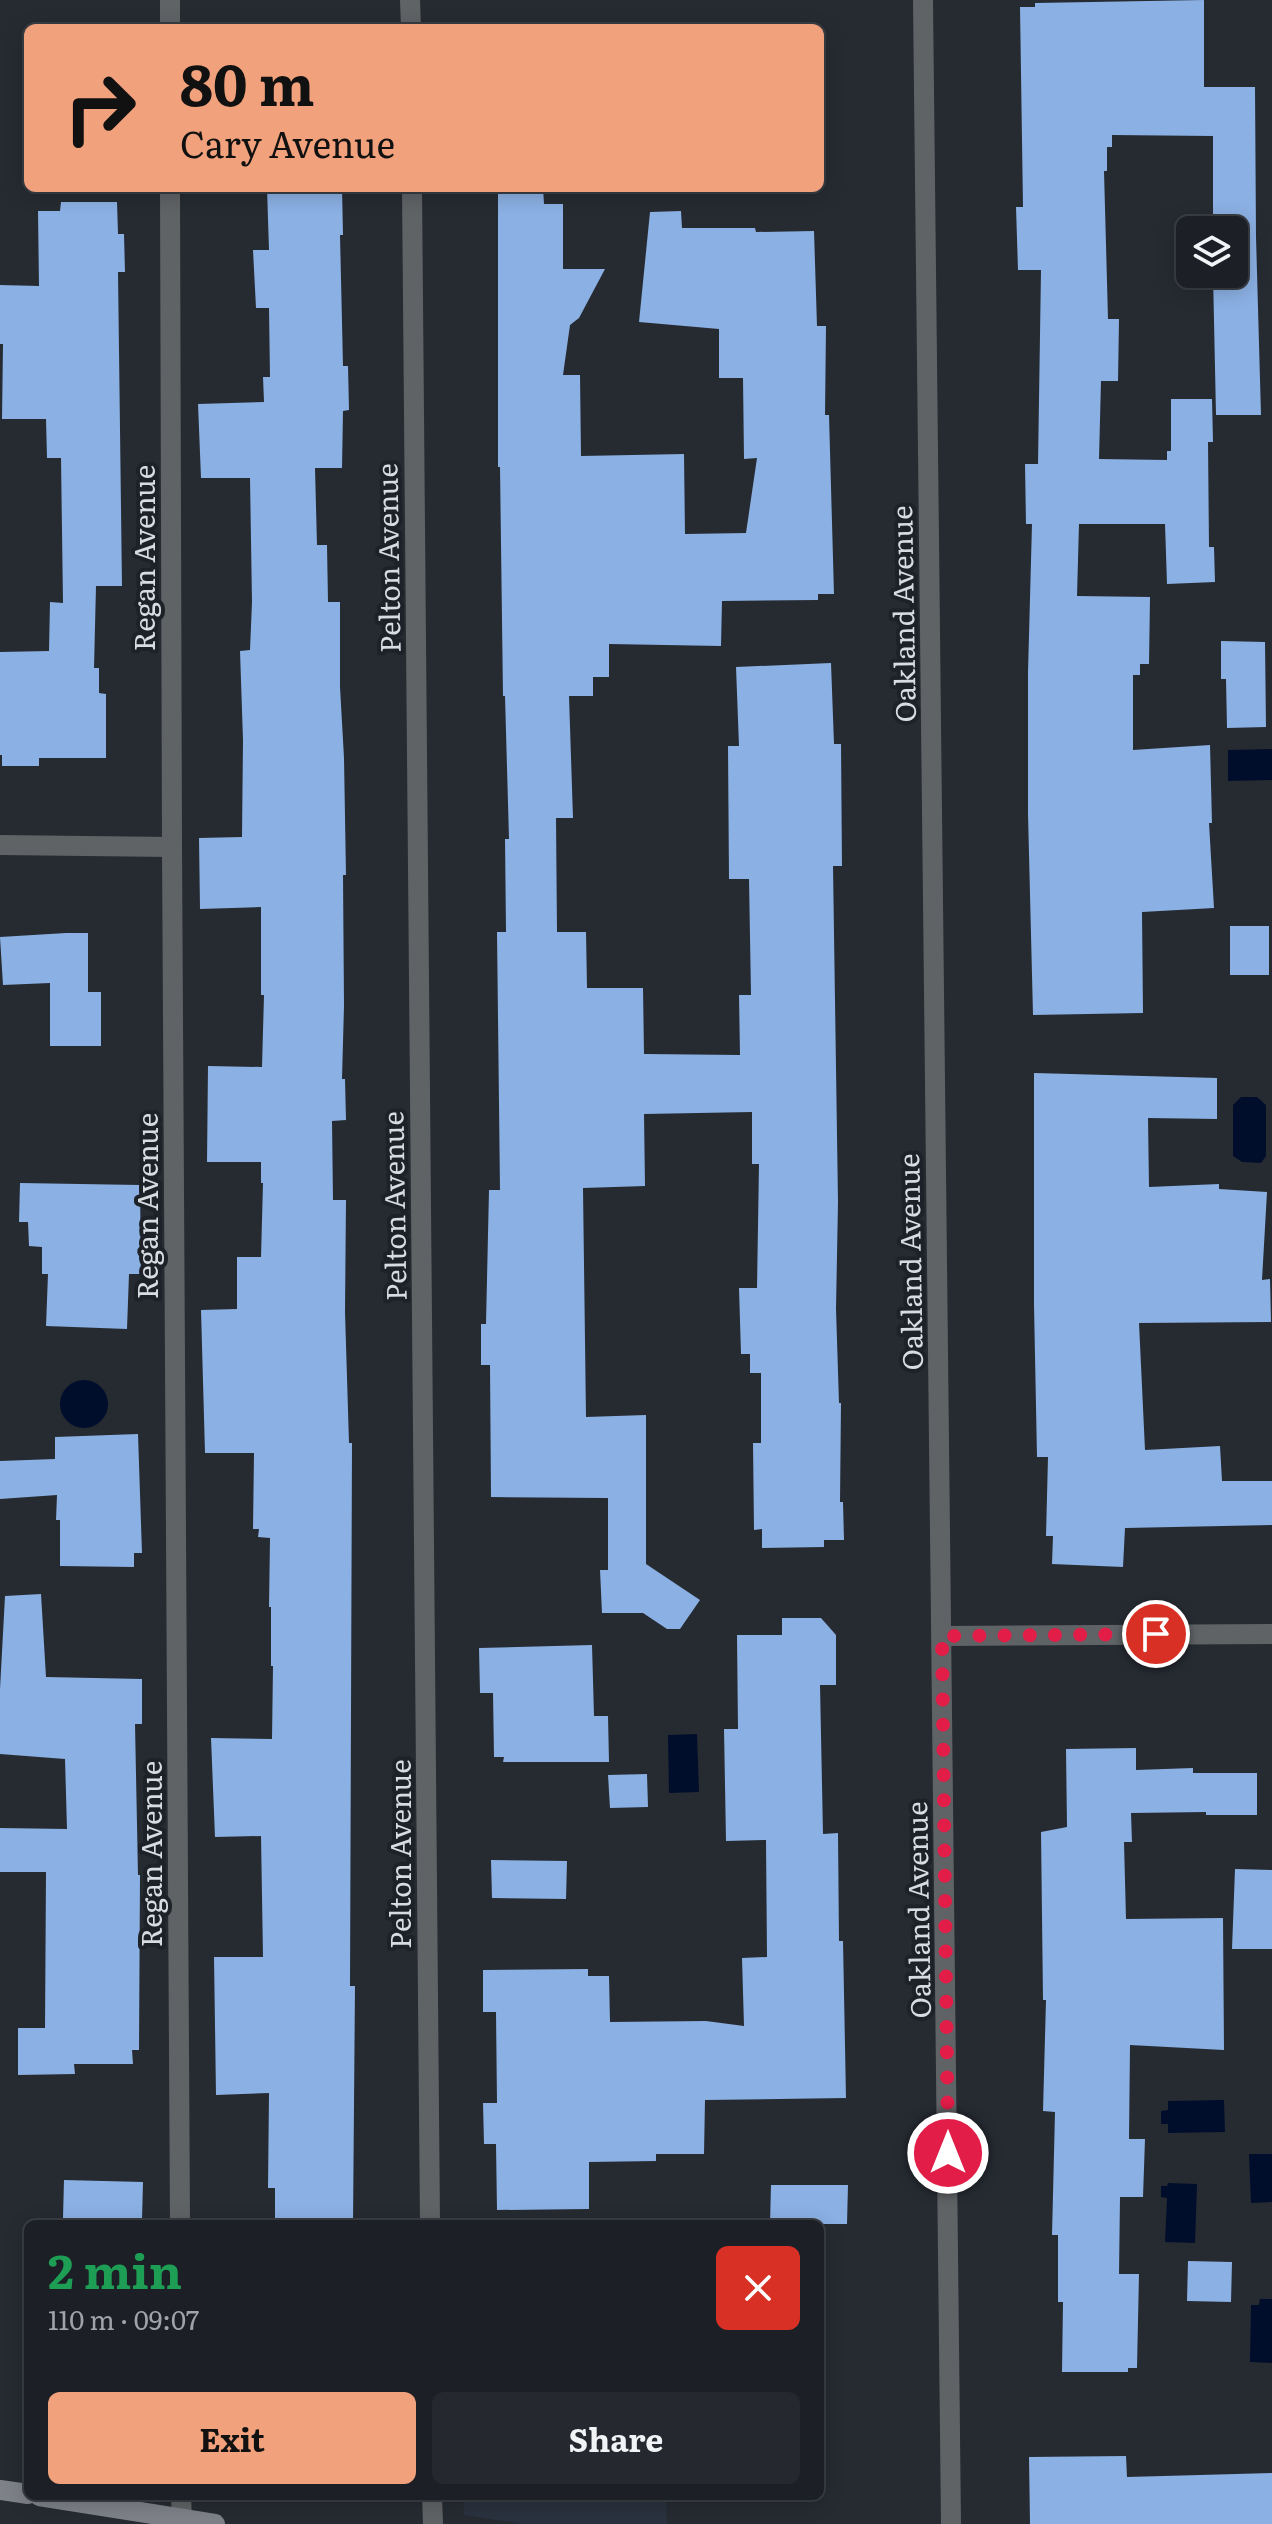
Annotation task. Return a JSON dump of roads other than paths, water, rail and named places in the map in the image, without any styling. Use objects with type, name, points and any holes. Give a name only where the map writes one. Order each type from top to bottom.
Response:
[{"type":"street","points":[[170,0],[170,24]]},
{"type":"street","points":[[410,0],[411,24]]},
{"type":"street","name":"Oakland Avenue","points":[[923,0],[951,2524]]},
{"type":"street","name":"Regan Avenue","points":[[170,192],[180,2220]]},
{"type":"street","name":"Pelton Avenue","points":[[412,192],[430,2220]]},
{"type":"street","points":[[0,845],[172,847]]},
{"type":"street","points":[[942,1636],[1272,1634]]},
{"type":"street","points":[[0,2490],[24,2493]]},
{"type":"street","points":[[64,2500],[215,2524]]},
{"type":"street","points":[[181,2500],[182,2519]]},
{"type":"street","points":[[432,2500],[433,2524]]},
{"type":"water","points":[[1272,749],[1272,780],[1228,781],[1228,750]]},
{"type":"water","points":[[1241,1097],[1257,1097],[1266,1105],[1266,1156],[1261,1163],[1242,1162],[1233,1156],[1233,1105]]},
{"type":"water","points":[[84,1380],[101,1387],[108,1404],[101,1421],[84,1428],[67,1421],[60,1404],[67,1387]]},
{"type":"water","points":[[697,1734],[699,1792],[669,1793],[668,1735]]},
{"type":"water","points":[[1224,2100],[1225,2132],[1168,2133],[1168,2124],[1161,2124],[1161,2111],[1168,2110],[1168,2101]]},
{"type":"water","points":[[1249,2154],[1272,2154],[1272,2202],[1251,2203]]},
{"type":"water","points":[[1168,2183],[1197,2184],[1195,2243],[1165,2242],[1167,2198],[1161,2197],[1161,2186]]},
{"type":"water","points":[[1260,2299],[1272,2299],[1272,2363],[1250,2362],[1251,2305],[1259,2305]]}]
